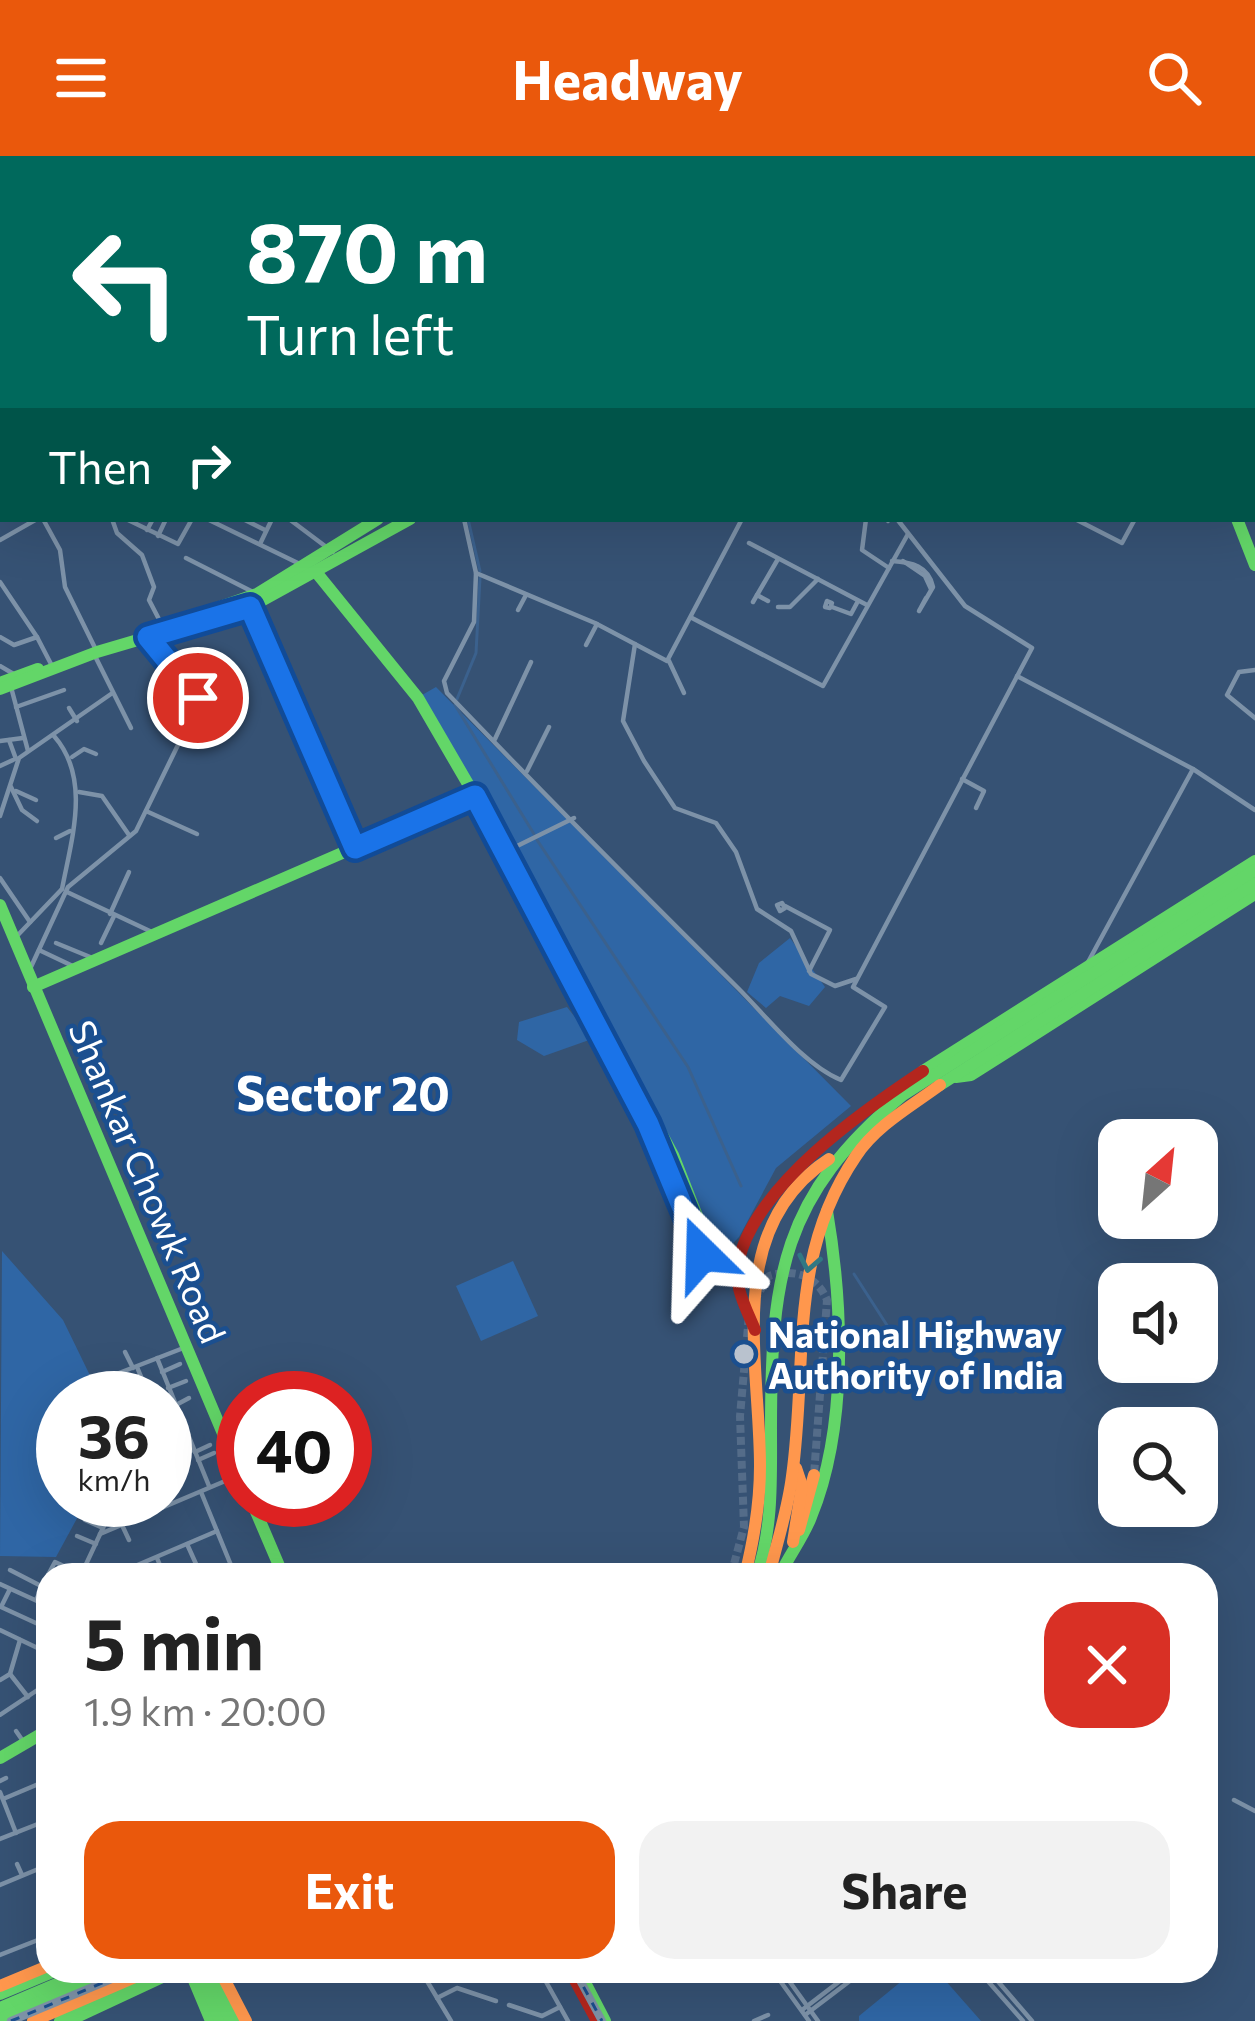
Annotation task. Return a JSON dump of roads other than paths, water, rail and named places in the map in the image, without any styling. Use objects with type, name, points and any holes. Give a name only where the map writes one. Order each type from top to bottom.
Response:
[{"type":"main road","points":[[7,683],[252,600],[405,522]]},
{"type":"main road","points":[[1238,522],[1255,565]]},
{"type":"main road","points":[[314,569],[373,523],[376,530],[370,543]]},
{"type":"main road","points":[[314,569],[417,692],[509,850],[673,1156],[705,1251]]},
{"type":"main road","points":[[147,634],[252,600]]},
{"type":"main road","points":[[252,600],[355,848]]},
{"type":"main road","points":[[7,683],[96,651]]},
{"type":"main road","points":[[30,983],[77,968],[476,795]]},
{"type":"main road","points":[[476,795],[648,1124],[705,1251],[738,1261]]},
{"type":"main road","points":[[755,1330],[738,1290],[738,1261],[754,1227],[799,1165],[856,1116],[1085,967],[1255,866]]},
{"type":"main road","points":[[747,1563],[755,1523],[754,1277],[802,1183],[903,1095],[1255,866]]},
{"type":"main road","points":[[773,1563],[793,1461],[806,1274],[826,1209],[856,1156],[881,1128],[951,1077],[1255,883]]},
{"type":"main road","points":[[951,1077],[971,1075],[1255,894]]},
{"type":"main road","name":"Shankar Chowk Road","points":[[0,905],[30,983]]},
{"type":"main road","name":"Shankar Chowk Road","points":[[0,916],[216,1421]]},
{"type":"main road","points":[[1076,1009],[1082,992]]},
{"type":"main road","points":[[761,1563],[767,1545],[773,1294],[796,1216],[833,1157]]},
{"type":"main road","points":[[799,1165],[802,1183]]},
{"type":"main road","points":[[793,1542],[811,1518],[825,1458],[836,1309],[836,1246],[826,1209]]},
{"type":"main road","points":[[757,1419],[771,1428]]},
{"type":"main road","points":[[793,1461],[802,1486],[793,1542]]},
{"type":"main road","points":[[785,1563],[814,1475]]},
{"type":"main road","points":[[261,1527],[276,1563]]},
{"type":"main road","points":[[0,1758],[20,1737],[36,1733]]},
{"type":"main road","points":[[0,1986],[36,1974]]},
{"type":"main road","points":[[0,1986],[36,1974]]},
{"type":"main road","points":[[0,2008],[59,1983]]},
{"type":"main road","points":[[0,2019],[86,1983]]},
{"type":"main road","points":[[33,2021],[136,1983]]},
{"type":"main road","points":[[64,2021],[142,1983]]},
{"type":"main road","points":[[195,1983],[211,2021]]},
{"type":"main road","points":[[212,1983],[220,2021]]},
{"type":"main road","points":[[217,1983],[239,2021]]},
{"type":"main road","points":[[219,1983],[239,2021]]},
{"type":"main road","points":[[577,1983],[601,2021]]},
{"type":"main road","points":[[584,1983],[601,2021]]},
{"type":"street","points":[[0,540],[34,522]]},
{"type":"street","points":[[42,522],[60,550],[65,587],[111,694],[131,728]]},
{"type":"street","points":[[113,522],[118,535],[143,557],[154,587],[149,600],[163,626]]},
{"type":"street","points":[[132,522],[178,544],[190,522]]},
{"type":"street","points":[[147,530],[151,522]]},
{"type":"street","points":[[158,536],[165,522]]},
{"type":"street","points":[[213,522],[314,569]]},
{"type":"street","points":[[250,522],[267,530]]},
{"type":"street","points":[[260,544],[271,522]]},
{"type":"street","points":[[293,522],[333,552]]},
{"type":"street","points":[[465,522],[476,573],[476,617],[445,686],[636,889],[838,1080],[884,1010],[853,989],[857,978],[1031,644],[965,606],[899,522]]},
{"type":"street","points":[[669,661],[740,522]]},
{"type":"street","points":[[866,522],[862,550],[891,564],[903,561],[926,571],[932,589],[926,598]]},
{"type":"street","points":[[1081,522],[1122,543],[1133,522]]},
{"type":"street","points":[[692,618],[820,687],[908,534]]},
{"type":"street","points":[[749,543],[867,605]]},
{"type":"street","points":[[186,558],[252,600]]},
{"type":"street","points":[[768,602],[755,598],[778,559]]},
{"type":"street","points":[[476,573],[597,624],[669,661],[684,693]]},
{"type":"street","points":[[778,607],[790,607],[818,579]]},
{"type":"street","points":[[0,582],[51,664]]},
{"type":"street","points":[[518,610],[526,595]]},
{"type":"street","points":[[832,607],[849,614],[858,601]]},
{"type":"street","points":[[586,645],[597,624]]},
{"type":"street","points":[[14,938],[63,890],[130,837],[198,704],[147,634]]},
{"type":"street","points":[[0,637],[14,645],[37,638]]},
{"type":"street","points":[[635,644],[626,728],[672,805],[719,827],[736,852],[757,909],[791,931],[809,971],[835,986],[857,978]]},
{"type":"street","points":[[495,739],[531,662]]},
{"type":"street","points":[[0,666],[28,751]]},
{"type":"street","points":[[1255,670],[1239,672],[1227,694],[1255,718]]},
{"type":"street","points":[[157,688],[176,675]]},
{"type":"street","points":[[1017,676],[1193,769],[1255,810]]},
{"type":"street","points":[[16,707],[64,690]]},
{"type":"street","points":[[0,766],[54,736],[111,694]]},
{"type":"street","points":[[69,708],[77,721]]},
{"type":"street","points":[[527,771],[549,727]]},
{"type":"street","points":[[30,983],[63,890],[79,792],[72,758],[54,736]]},
{"type":"street","points":[[0,741],[22,738]]},
{"type":"street","points":[[0,816],[14,789],[17,758],[9,740]]},
{"type":"street","points":[[72,758],[84,749],[96,754]]},
{"type":"street","points":[[1085,967],[1193,769]]},
{"type":"street","points":[[962,779],[984,790],[976,808]]},
{"type":"street","points":[[14,789],[36,800]]},
{"type":"street","points":[[14,789],[22,810],[37,821]]},
{"type":"street","points":[[79,792],[103,796],[130,837]]},
{"type":"street","points":[[146,811],[197,834]]},
{"type":"street","points":[[509,850],[574,818]]},
{"type":"street","points":[[56,838],[70,831]]},
{"type":"street","points":[[101,944],[129,872]]},
{"type":"street","points":[[0,878],[30,922]]},
{"type":"street","points":[[63,890],[155,934]]},
{"type":"street","points":[[785,906],[831,933],[809,971]]},
{"type":"street","points":[[56,943],[97,959]]},
{"type":"street","points":[[39,950],[77,968]]},
{"type":"street","points":[[120,1371],[185,1347]]},
{"type":"street","points":[[125,1352],[137,1371]]},
{"type":"street","points":[[157,1358],[162,1371]]},
{"type":"street","points":[[164,1371],[180,1364]]},
{"type":"street","points":[[192,1444],[210,1488]]},
{"type":"street","points":[[196,1454],[210,1445]]},
{"type":"street","points":[[192,1455],[214,1453]]},
{"type":"street","points":[[192,1496],[216,1486]]},
{"type":"street","points":[[201,1492],[230,1563]]},
{"type":"street","points":[[96,1527],[102,1531],[115,1527]]},
{"type":"street","points":[[87,1563],[104,1527]]},
{"type":"street","points":[[123,1527],[129,1540]]},
{"type":"street","points":[[142,1563],[217,1532]]},
{"type":"street","points":[[77,1536],[96,1544]]},
{"type":"street","points":[[187,1544],[196,1563]]},
{"type":"street","points":[[157,1557],[159,1563]]},
{"type":"street","points":[[10,1570],[36,1583]]},
{"type":"street","points":[[0,1584],[36,1600]]},
{"type":"street","points":[[10,1589],[1,1607],[36,1623]]},
{"type":"street","points":[[22,1617],[36,1595]]},
{"type":"street","points":[[0,1630],[36,1647]]},
{"type":"street","points":[[0,1680],[10,1674],[20,1640]]},
{"type":"street","points":[[10,1674],[28,1697]]},
{"type":"street","points":[[0,1714],[36,1691]]},
{"type":"street","points":[[16,1833],[2,1795],[36,1784]]},
{"type":"street","points":[[1234,1800],[1255,1811]]},
{"type":"street","points":[[0,1839],[36,1825]]},
{"type":"street","points":[[17,1864],[22,1875]]},
{"type":"street","points":[[0,1885],[36,1869]]},
{"type":"street","points":[[0,1955],[36,1941]]},
{"type":"street","points":[[428,1983],[451,2021]]},
{"type":"street","points":[[545,1983],[568,2021]]},
{"type":"street","points":[[782,1983],[818,2021]]},
{"type":"street","points":[[789,1983],[807,2013]]},
{"type":"street","points":[[807,2013],[840,1983]]},
{"type":"street","points":[[807,2013],[847,1983]]},
{"type":"street","points":[[990,1983],[1023,2021]]},
{"type":"street","points":[[999,1983],[1032,2021]]},
{"type":"street","points":[[437,1998],[457,1988],[496,2001]]},
{"type":"street","points":[[509,2005],[542,2016],[560,2007]]},
{"type":"street","points":[[754,2021],[768,2015]]},
{"type":"waterway","points":[[469,522],[480,571]]},
{"type":"waterway","points":[[457,699],[476,653],[480,578]]},
{"type":"waterway","points":[[455,705],[534,834]]},
{"type":"waterway","points":[[537,840],[688,1067],[741,1186]]},
{"type":"waterway","points":[[854,1274],[892,1333]]},
{"type":"tunnel","points":[[754,1301],[769,1276],[788,1273],[811,1280],[827,1300],[814,1475]]},
{"type":"tunnel","points":[[734,1563],[744,1527],[740,1416],[749,1315]]},
{"type":"railway","points":[[11,2021],[102,1983]]},
{"type":"railway","points":[[581,1983],[602,2021]]},
{"type":"place","name":"National Highway Authority of India","points":[[744,1354]]},
{"type":"district","name":"Sector 20","points":[[343,1091]]}]
